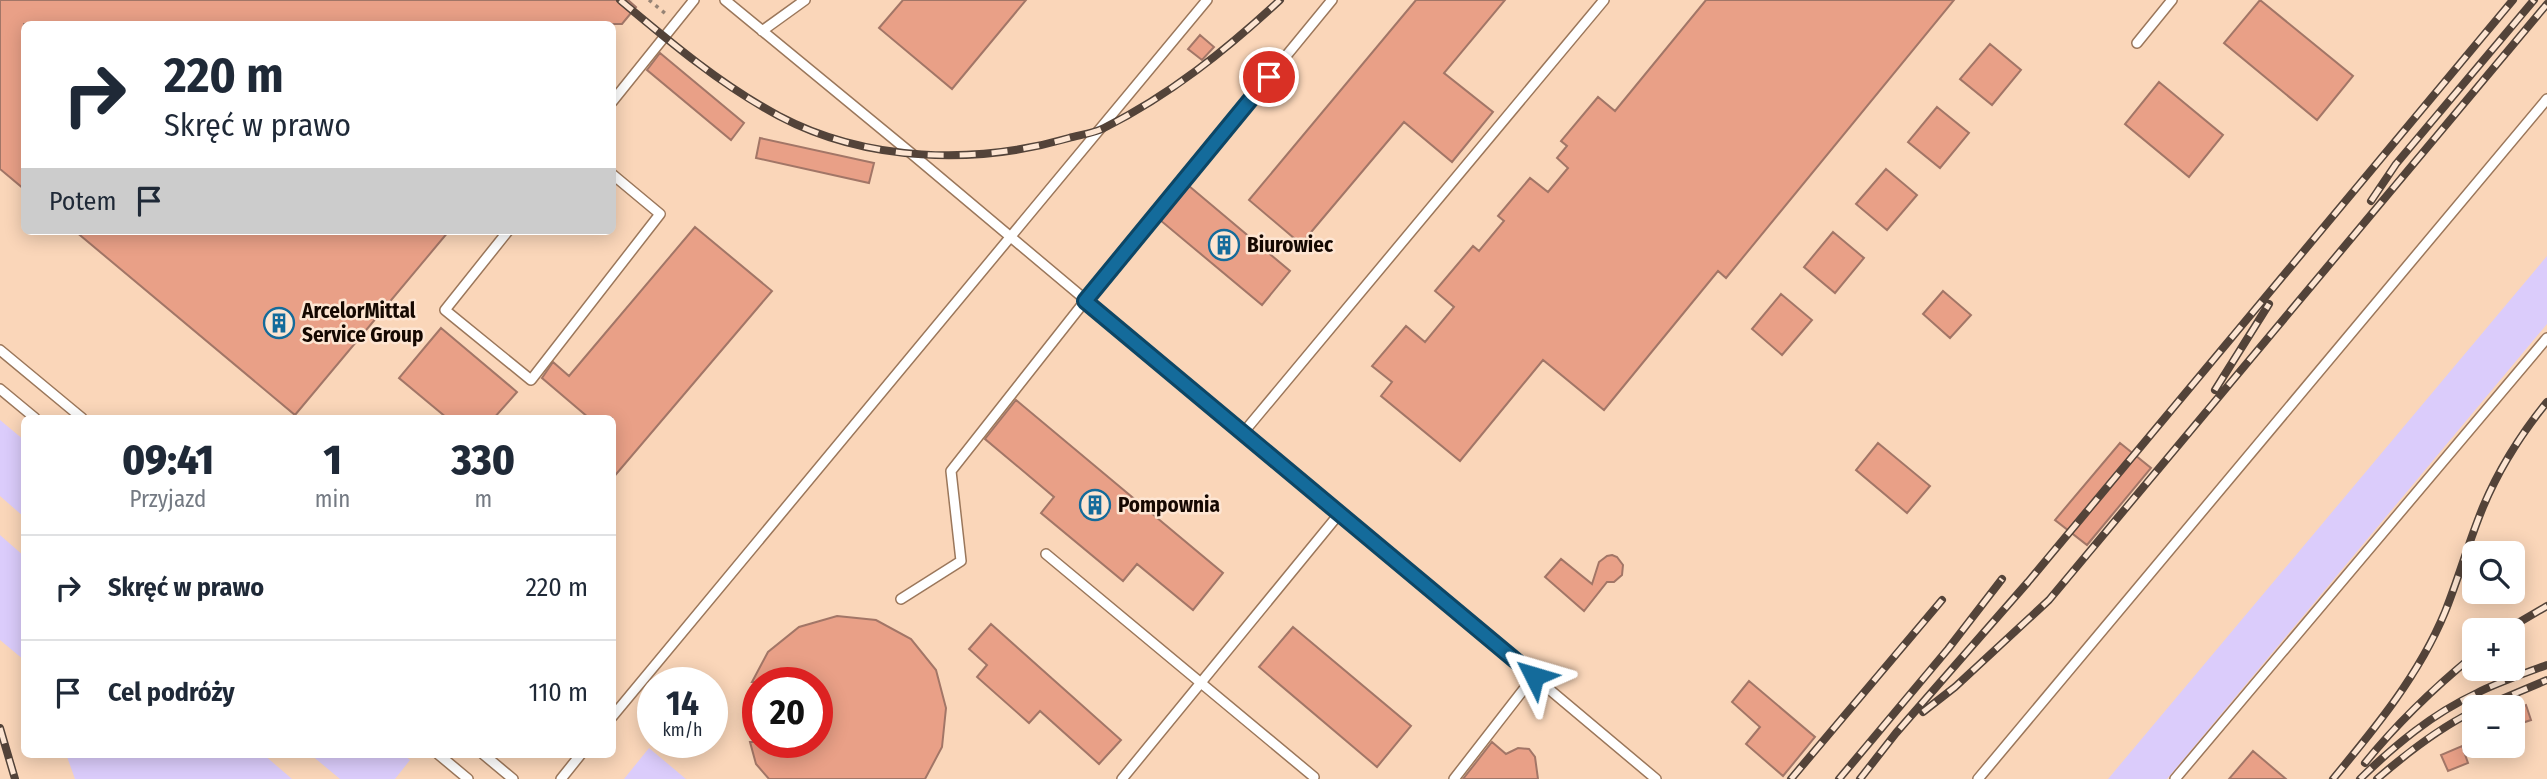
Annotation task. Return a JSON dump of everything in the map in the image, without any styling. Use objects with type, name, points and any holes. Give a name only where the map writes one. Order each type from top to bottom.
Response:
[{"type":"lane","points":[[616,97],[694,0]]},
{"type":"lane","points":[[725,0],[1656,779]]},
{"type":"lane","points":[[762,31],[805,0]]},
{"type":"lane","points":[[616,712],[1207,0]]},
{"type":"lane","points":[[901,599],[961,561],[951,471],[1085,301],[1332,0]]},
{"type":"lane","points":[[1242,433],[1604,0]]},
{"type":"lane","points":[[2137,43],[2172,0]]},
{"type":"lane","points":[[1978,779],[2547,99]]},
{"type":"lane","points":[[505,235],[445,310],[531,380],[660,214],[616,177]]},
{"type":"lane","points":[[2175,779],[2547,338]]},
{"type":"lane","points":[[0,349],[78,415]]},
{"type":"lane","points":[[0,389],[31,415]]},
{"type":"lane","points":[[1122,779],[1339,514]]},
{"type":"lane","points":[[1046,554],[1314,777]]},
{"type":"lane","points":[[1454,779],[1534,676]]},
{"type":"lane","points":[[443,758],[468,779]]},
{"type":"lane","points":[[488,758],[513,779]]},
{"type":"lane","points":[[561,779],[578,758]]},
{"type":"path","points":[[649,0],[676,23]]},
{"type":"shaded area","points":[[0,0],[2547,0],[2547,779],[0,779]]},
{"type":"shaded area","points":[[2547,256],[2547,324],[2167,779],[2108,779]]},
{"type":"shaded area","points":[[0,420],[21,438],[21,514],[0,496]]},
{"type":"shaded area","points":[[0,535],[21,553],[21,658],[0,640]]},
{"type":"shaded area","points":[[67,758],[268,758],[292,779],[75,779]]},
{"type":"shaded area","points":[[315,758],[410,760],[395,779],[340,779]]},
{"type":"shaded area","points":[[641,758],[661,758],[686,779],[624,779]]},
{"type":"building","points":[[0,0],[628,0],[636,7],[622,24],[616,24],[616,21],[21,21],[21,186],[0,169]]},
{"type":"building","points":[[903,0],[1026,0],[952,89],[879,28]]},
{"type":"building","points":[[1416,0],[1505,0],[1444,73],[1493,112],[1452,162],[1404,122],[1301,244],[1249,200]]},
{"type":"building","points":[[1706,0],[1954,0],[1726,278],[1718,271],[1604,410],[1543,360],[1460,461],[1381,396],[1392,382],[1372,366],[1406,326],[1425,342],[1454,307],[1435,291],[1473,246],[1479,251],[1504,221],[1498,216],[1530,178],[1548,192],[1568,168],[1557,158],[1567,146],[1561,141],[1598,97],[1615,111]]},
{"type":"building","points":[[2260,0],[2353,76],[2317,120],[2224,43]]},
{"type":"building","points":[[1200,35],[1214,47],[1202,60],[1188,49]]},
{"type":"building","points":[[1990,44],[2021,70],[1992,105],[1960,79]]},
{"type":"building","points":[[660,53],[744,123],[731,140],[647,70]]},
{"type":"building","points":[[2159,82],[2223,135],[2189,177],[2125,124]]},
{"type":"building","points":[[1937,107],[1969,133],[1940,168],[1908,142]]},
{"type":"building","points":[[760,138],[874,163],[869,183],[756,158]]},
{"type":"building","points":[[1886,169],[1917,195],[1887,230],[1856,204]]},
{"type":"building","name":"Biurowiec","points":[[1189,186],[1290,271],[1262,305],[1160,220]]},
{"type":"building","points":[[695,227],[772,291],[616,474],[616,415],[585,415],[542,378],[553,362],[569,376]]},
{"type":"building","points":[[1833,232],[1864,258],[1835,293],[1804,267]]},
{"type":"building","name":"ArcelorMittal Service Group","points":[[80,235],[446,235],[295,415]]},
{"type":"building","points":[[1943,291],[1971,315],[1950,338],[1923,314]]},
{"type":"building","points":[[1781,294],[1812,320],[1782,355],[1752,329]]},
{"type":"building","points":[[441,328],[517,392],[497,415],[443,415],[399,378]]},
{"type":"building","name":"Pompownia","points":[[1016,400],[1223,573],[1193,610],[1137,564],[1123,581],[1041,513],[1054,497],[985,439]]},
{"type":"building","points":[[1878,443],[1930,486],[1907,513],[1856,470]]},
{"type":"building","points":[[2120,443],[2151,468],[2087,545],[2055,520]]},
{"type":"building","points":[[1612,555],[1623,565],[1622,575],[1614,582],[1607,582],[1584,611],[1545,577],[1561,559],[1592,584],[1599,562]]},
{"type":"building","points":[[837,616],[876,620],[911,639],[936,670],[946,708],[942,747],[925,779],[769,779],[756,764],[754,758],[833,758],[833,667],[760,667],[768,652],[799,627]]},
{"type":"building","points":[[991,624],[1121,740],[1099,764],[1040,711],[1029,723],[977,677],[987,665],[969,649]]},
{"type":"building","points":[[1293,627],[1411,726],[1377,767],[1259,667]]},
{"type":"building","points":[[1749,681],[1815,737],[1783,776],[1746,744],[1760,727],[1732,702]]},
{"type":"building","points":[[2525,705],[2531,720],[2525,722]]},
{"type":"building","points":[[1492,742],[1506,754],[1518,748],[1529,749],[1535,757],[1538,779],[1463,779]]},
{"type":"building","points":[[2462,746],[2462,758],[2466,758],[2468,763],[2448,771],[2441,755]]},
{"type":"building","points":[[2253,751],[2286,779],[2229,779]]},
{"type":"railway","points":[[620,0],[716,77],[779,116],[848,143],[884,150],[959,155],[1033,147],[1104,128],[1174,86],[1239,36],[1280,0]]},
{"type":"railway","points":[[1860,779],[1896,733],[2028,582],[2513,0]]},
{"type":"railway","points":[[2371,201],[2396,164],[2534,0]]},
{"type":"railway","points":[[1923,712],[1955,687],[2049,600],[2547,4]]},
{"type":"railway","points":[[2215,390],[2269,304]]},
{"type":"railway","points":[[2333,779],[2380,720],[2423,657],[2445,612],[2489,493],[2511,452],[2547,402]]},
{"type":"railway","points":[[1839,779],[1948,649],[2002,579]]},
{"type":"railway","points":[[1791,779],[1942,600]]},
{"type":"railway","points":[[2525,619],[2547,606]]},
{"type":"railway","points":[[2365,763],[2390,733],[2462,665]]},
{"type":"railway","points":[[2360,779],[2429,720],[2460,701],[2547,665]]},
{"type":"railway","points":[[2511,695],[2547,680]]},
{"type":"railway","points":[[2377,779],[2424,742],[2462,717]]},
{"type":"railway","points":[[0,728],[15,779]]},
{"type":"place","name":"Biurowiec","points":[[1224,245]]},
{"type":"place","name":"ArcelorMittal Service Group","points":[[279,323]]},
{"type":"place","name":"Pompownia","points":[[1095,505]]},
{"type":"route","points":[[1269,77],[1085,301],[1534,676]]}]
